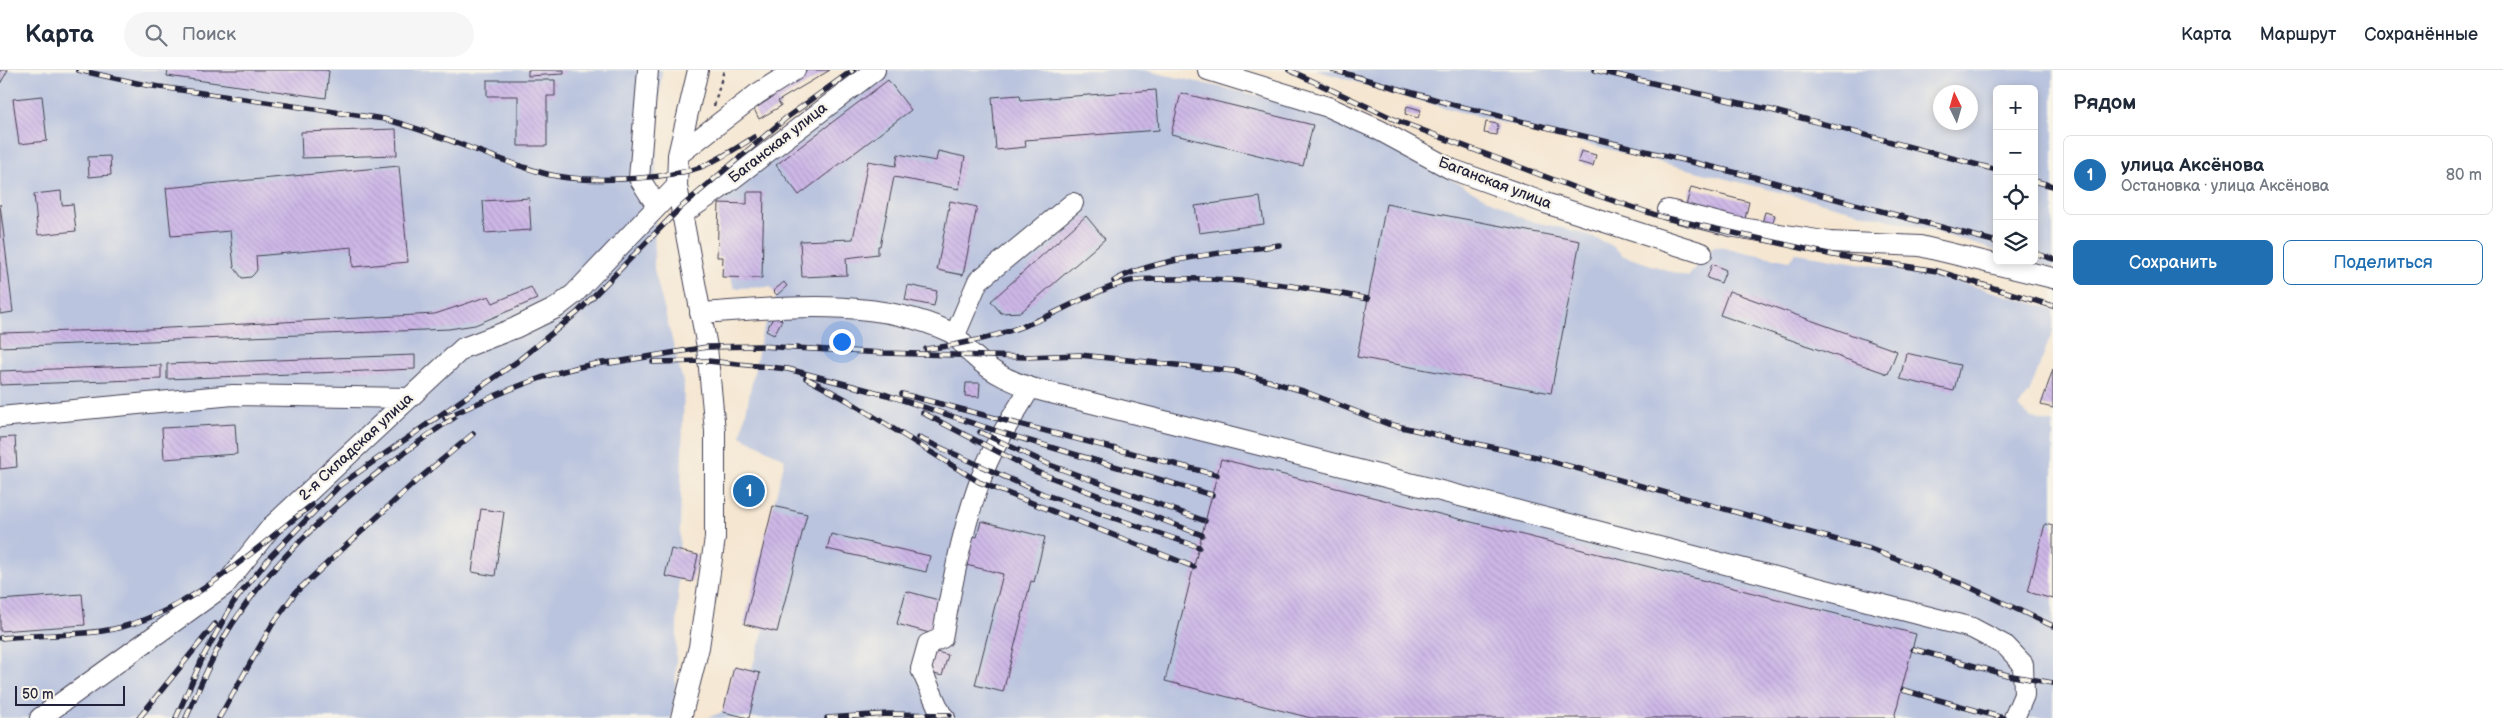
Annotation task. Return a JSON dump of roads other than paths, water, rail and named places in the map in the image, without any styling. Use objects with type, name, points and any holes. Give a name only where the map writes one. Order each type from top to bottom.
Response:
[{"type":"street","points":[[648,70],[639,178],[657,206]]},
{"type":"street","points":[[680,718],[699,647],[715,538],[715,431],[707,347],[677,186],[678,155],[698,70]]},
{"type":"street","points":[[678,155],[757,94],[795,70]]},
{"type":"street","name":"Баганская улица","points":[[681,215],[718,190],[874,70]]},
{"type":"street","name":"Баганская улица","points":[[1208,70],[1328,107],[1379,130],[1451,169],[1545,203],[1702,253]]},
{"type":"street","name":"2-я Складская улица","points":[[47,715],[225,585],[272,526],[463,348],[514,328],[556,308],[574,294],[677,186]]},
{"type":"street","points":[[955,334],[978,281],[1073,203]]},
{"type":"street","points":[[1668,210],[1735,227],[1830,242],[1920,246],[2053,278]]},
{"type":"street","points":[[700,313],[772,308],[834,308],[878,311],[924,320],[955,334],[973,356],[997,373],[1030,388],[1221,435],[1972,628],[2006,646],[2023,664],[2024,695],[2014,718]]},
{"type":"street","points":[[945,718],[941,714],[921,669],[928,644],[942,638],[960,550],[985,468],[993,449],[1030,388]]},
{"type":"street","points":[[0,417],[233,395],[409,398]]},
{"type":"railway","points":[[78,70],[146,85],[384,119],[424,131],[523,167],[543,173],[579,179],[645,178],[685,171],[701,167],[754,137]]},
{"type":"railway","points":[[176,718],[203,657],[233,603],[270,557],[340,485],[518,361],[578,312],[680,208],[786,118],[853,70]]},
{"type":"railway","points":[[1289,70],[1398,121],[1578,189],[1662,217],[1833,255],[1937,271],[2053,306]]},
{"type":"railway","points":[[1333,70],[1458,106],[1754,177],[1993,241]]},
{"type":"railway","points":[[1595,70],[1771,110],[1993,169]]},
{"type":"railway","points":[[2038,182],[2053,186]]},
{"type":"railway","points":[[1114,281],[1130,273],[1171,261],[1279,245]]},
{"type":"railway","points":[[2038,254],[2053,259]]},
{"type":"railway","points":[[926,349],[974,341],[1005,332],[1050,315],[1110,287],[1139,280],[1221,279],[1246,281],[1295,286],[1368,299]]},
{"type":"railway","points":[[610,363],[707,347],[759,346],[884,353],[1026,357],[1080,355],[1234,371],[1303,391],[1388,424],[1536,457],[1870,549],[1965,585],[2053,626]]},
{"type":"railway","points":[[653,362],[708,361],[788,369],[887,395],[1003,433],[1212,495]]},
{"type":"railway","points":[[445,418],[528,382],[573,368],[615,362]]},
{"type":"railway","points":[[806,378],[847,400],[979,482],[1194,567]]},
{"type":"railway","points":[[902,394],[1217,475]]},
{"type":"railway","points":[[923,413],[1037,472],[1202,535]]},
{"type":"railway","points":[[186,718],[226,634],[248,601],[282,560],[319,523],[359,488],[416,444],[454,418]]},
{"type":"railway","points":[[980,432],[1050,465],[1205,521]]},
{"type":"railway","points":[[219,718],[272,625],[296,592],[415,482],[473,434]]},
{"type":"railway","points":[[919,438],[1043,494],[1199,547]]},
{"type":"railway","points":[[0,638],[72,634],[114,629],[169,609],[219,578],[312,505]]},
{"type":"railway","points":[[139,718],[215,624]]},
{"type":"railway","points":[[1913,649],[2007,675],[2053,683]]},
{"type":"railway","points":[[1903,690],[2003,718]]},
{"type":"railway","points":[[827,718],[888,714],[950,715]]},
{"type":"place","name":"улица Аксёнова","points":[[749,491]]}]
